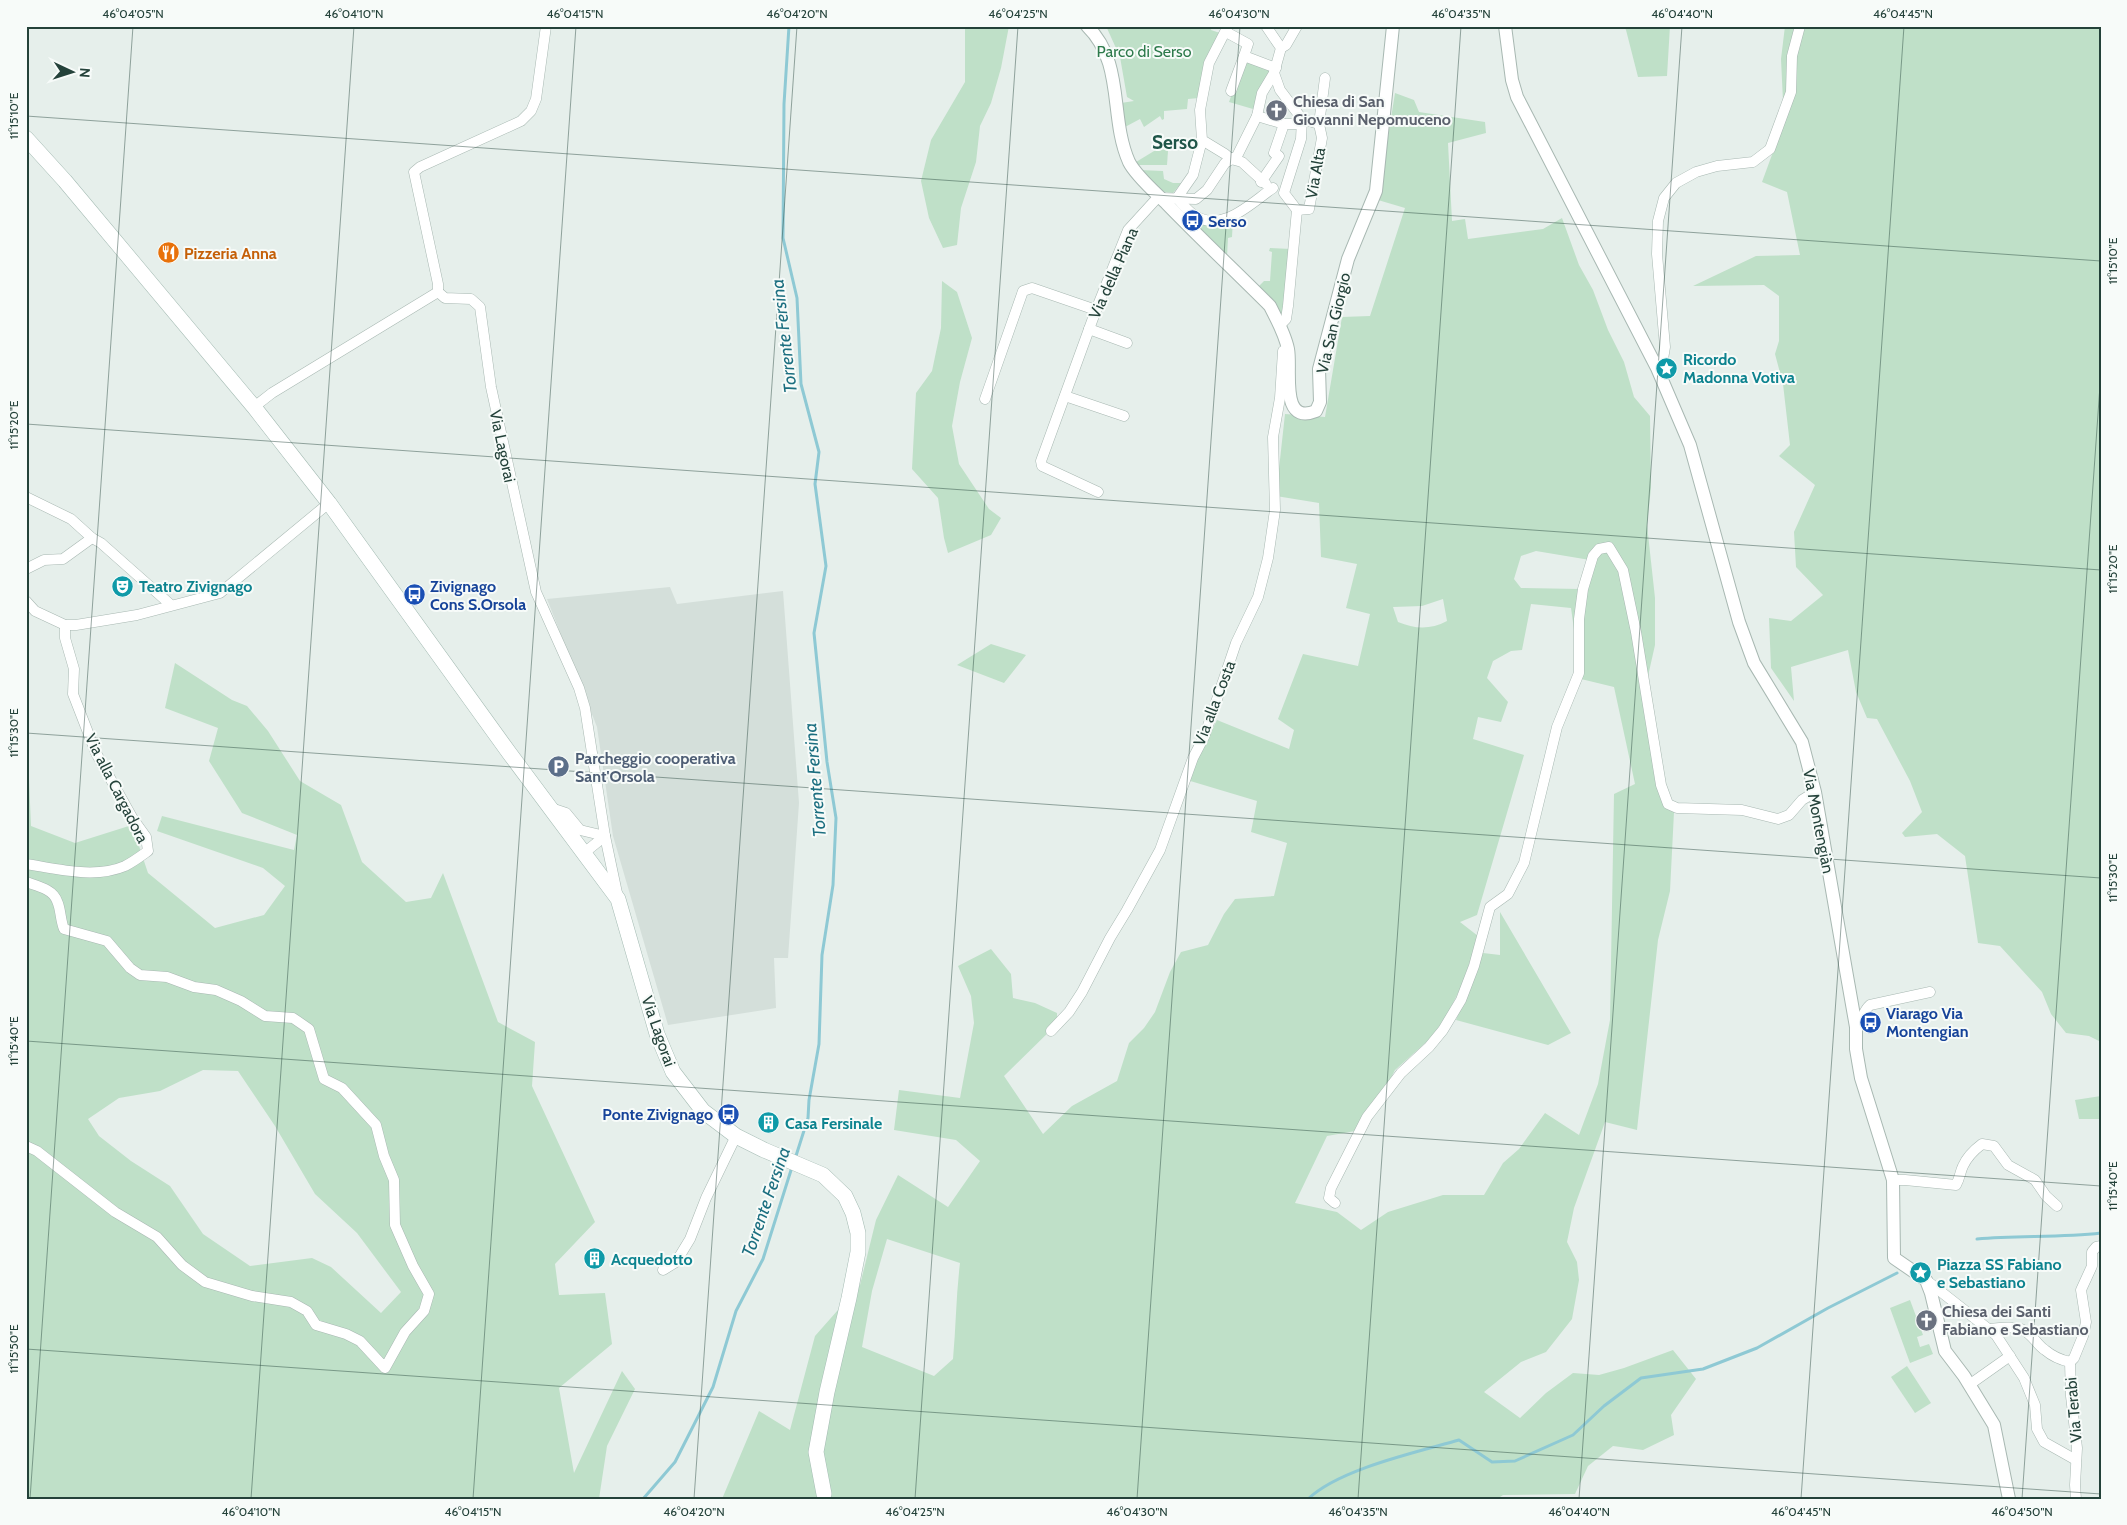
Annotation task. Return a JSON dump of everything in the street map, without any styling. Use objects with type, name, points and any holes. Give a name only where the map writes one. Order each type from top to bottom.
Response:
[{"type":"main road","name":"Via Lagorai","points":[[26,138],[65,181],[254,407],[329,503],[618,899],[657,1034],[673,1072],[703,1111],[736,1136],[764,1150],[823,1174],[845,1196],[853,1213],[858,1233],[858,1252],[827,1392],[816,1452],[824,1494]]},
{"type":"street","points":[[254,407],[272,393],[438,292],[414,172],[420,167],[521,122],[532,112],[536,99],[546,26]]},
{"type":"street","name":"Via San Giorgio","points":[[1087,26],[1095,34],[1107,53],[1114,80],[1120,134],[1130,163],[1160,197],[1270,306],[1280,325],[1288,350],[1291,404],[1297,412],[1307,414],[1316,411],[1320,402],[1319,369],[1348,259],[1376,192],[1394,26]]},
{"type":"street","points":[[1160,197],[1196,199],[1207,190],[1225,163],[1237,156],[1256,116],[1262,93],[1275,71],[1280,48],[1266,26]]},
{"type":"street","points":[[1280,48],[1286,45],[1297,26]]},
{"type":"street","name":"Via Montengiàn","points":[[1505,26],[1512,80],[1517,97],[1657,368],[1690,445],[1739,622],[1754,663],[1802,742],[1815,792],[1856,1027],[1856,1049],[1861,1078],[1893,1180],[1894,1258],[1926,1280]]},
{"type":"street","points":[[1657,368],[1663,359],[1665,347],[1657,254],[1658,221],[1664,198],[1676,183],[1696,172],[1717,166],[1753,162],[1770,149],[1790,92],[1792,56],[1800,26]]},
{"type":"street","points":[[1177,198],[1193,174],[1202,140],[1200,110],[1209,63],[1227,29],[1248,44],[1231,91]]},
{"type":"street","points":[[1244,56],[1275,71],[1280,90],[1302,122],[1301,139],[1284,193]]},
{"type":"street","name":"Via Alta","points":[[1297,210],[1309,209],[1322,138],[1319,124],[1324,78]]},
{"type":"street","name":"Via Alta","points":[[1256,116],[1284,124],[1302,122],[1319,124]]},
{"type":"street","points":[[1261,182],[1279,156],[1274,153],[1284,124]]},
{"type":"street","points":[[1202,140],[1225,154],[1231,160],[1242,162],[1261,182],[1284,193],[1297,210],[1288,306],[1286,319],[1280,325]]},
{"type":"street","points":[[1177,198],[1194,215],[1210,221],[1228,219],[1273,188]]},
{"type":"street","name":"Via della Piana","points":[[1098,492],[1042,466],[1041,461],[1096,310],[1128,230],[1160,197]]},
{"type":"street","points":[[985,399],[1023,291],[1032,288],[1096,310]]},
{"type":"street","name":"Via Lagorai","points":[[438,292],[445,298],[471,299],[480,307],[490,387],[536,592],[579,688],[585,708],[605,836],[618,899]]},
{"type":"street","name":"Via della Piana","points":[[1089,329],[1127,342]]},
{"type":"street","name":"Via alla Costa","points":[[1050,1032],[1069,1012],[1082,992],[1160,850],[1192,758],[1211,717],[1236,642],[1258,597],[1268,558],[1275,510],[1272,437],[1280,398],[1283,351],[1288,350]]},
{"type":"street","points":[[1065,396],[1124,416]]},
{"type":"street","points":[[26,497],[71,519],[171,605]]},
{"type":"street","points":[[26,600],[35,611],[65,625],[76,625],[137,615],[220,593],[329,503]]},
{"type":"street","points":[[26,568],[44,560],[63,559],[92,538]]},
{"type":"street","points":[[1336,1203],[1329,1198],[1331,1188],[1367,1117],[1401,1073],[1443,1030],[1460,1000],[1471,974],[1490,907],[1508,894],[1524,863],[1557,728],[1579,673],[1579,619],[1583,589],[1593,556],[1599,549],[1608,548],[1623,570],[1636,632],[1661,785],[1668,804],[1677,808],[1742,810],[1778,819],[1789,815],[1802,800],[1815,792]]},
{"type":"street","name":"Via alla Cargadora","points":[[26,864],[74,872],[106,871],[126,866],[148,851],[146,838],[133,820],[96,753],[73,694],[74,669],[65,638],[65,625]]},
{"type":"street","name":"Via Lagorai","points":[[552,808],[566,813],[580,830],[605,836]]},
{"type":"street","points":[[584,853],[605,836]]},
{"type":"street","points":[[26,882],[45,888],[57,900],[60,919],[64,929],[107,941],[130,968],[140,975],[167,977],[194,987],[216,990],[241,1001],[264,1016],[293,1018],[309,1029],[324,1079],[342,1088],[376,1125],[384,1156],[394,1180],[395,1224],[413,1266],[430,1294],[424,1311],[405,1332],[385,1368],[360,1340],[316,1325],[307,1311],[291,1302],[252,1296],[205,1282],[182,1265],[156,1237],[115,1212],[37,1151],[26,1146]]},
{"type":"street","points":[[1856,1027],[1861,1022],[1866,1008],[1870,1005],[1930,992]]},
{"type":"street","points":[[663,1270],[676,1262],[690,1239],[706,1198],[736,1136]]},
{"type":"street","points":[[1893,1180],[1956,1185],[1960,1178],[1962,1167],[1974,1150],[1982,1144],[1994,1146],[2008,1165],[2018,1173],[2034,1180],[2046,1196],[2057,1206]]},
{"type":"street","points":[[2070,1362],[2074,1358],[2083,1336],[2086,1322],[2081,1290],[2092,1266],[2092,1252],[2096,1247],[2101,1246]]},
{"type":"street","points":[[1926,1280],[1996,1335],[2024,1378],[2035,1405],[2037,1429],[2044,1442],[2076,1460]]},
{"type":"street","points":[[1926,1280],[1931,1293],[1944,1351],[1969,1385],[1994,1426],[2009,1499]]},
{"type":"street","name":"Via Terabi","points":[[1990,1329],[2005,1327],[2020,1329],[2028,1333],[2044,1350],[2062,1360],[2070,1362],[2071,1396],[2077,1442],[2076,1499]]},
{"type":"street","points":[[1969,1385],[2010,1356]]},
{"type":"shaded area","points":[[670,587],[677,604],[783,591],[799,803],[788,958],[774,958],[776,1008],[668,1025],[613,836],[597,727],[547,599]]},
{"type":"green space","points":[[965,26],[1009,26],[1001,68],[991,103],[980,126],[976,162],[961,208],[957,245],[943,248],[929,218],[921,181],[931,140],[965,82]]},
{"type":"green space","name":"Parco di Serso","points":[[1106,26],[1212,26],[1211,30],[1223,34],[1199,98],[1188,99],[1187,109],[1164,111],[1164,119],[1162,120],[1160,116],[1144,127],[1140,119],[1125,127],[1121,103],[1134,101],[1127,97],[1120,57]]},
{"type":"green space","points":[[1624,26],[1670,26],[1667,76],[1638,77]]},
{"type":"green space","points":[[1785,26],[2101,26],[2101,1042],[2089,1036],[2066,1033],[2051,1014],[2042,992],[2000,946],[1978,943],[1965,856],[1937,834],[1905,837],[1902,833],[1922,812],[1910,781],[1877,719],[1867,718],[1856,692],[1848,650],[1791,667],[1794,701],[1771,668],[1769,618],[1791,621],[1823,595],[1796,567],[1794,532],[1815,485],[1779,456],[1790,445],[1783,384],[1775,354],[1779,341],[1779,296],[1764,285],[1693,286],[1756,256],[1800,255],[1787,192],[1762,182],[1784,122],[1781,59]]},
{"type":"green space","points":[[1245,58],[1271,67],[1253,109],[1229,102]]},
{"type":"green space","points":[[1395,93],[1414,100],[1419,112],[1485,122],[1486,133],[1448,143],[1452,221],[1465,219],[1468,239],[1543,229],[1562,218],[1579,265],[1593,290],[1608,330],[1624,362],[1634,397],[1650,416],[1651,488],[1647,525],[1655,598],[1655,645],[1646,685],[1655,775],[1674,812],[1670,891],[1658,940],[1637,1130],[1605,1122],[1574,1208],[1567,1242],[1577,1262],[1579,1280],[1572,1319],[1546,1352],[1521,1362],[1484,1392],[1520,1418],[1546,1393],[1573,1373],[1599,1375],[1673,1350],[1696,1379],[1671,1415],[1674,1435],[1643,1450],[1613,1446],[1588,1466],[1575,1494],[1503,1495],[1497,1499],[722,1499],[759,1411],[790,1430],[815,1336],[860,1285],[876,1220],[898,1175],[948,1207],[980,1161],[956,1140],[894,1130],[899,1090],[960,1098],[974,1023],[971,996],[958,966],[991,949],[1011,974],[1013,998],[1035,1003],[1057,1013],[1057,1024],[1004,1076],[1043,1134],[1072,1106],[1117,1081],[1129,1043],[1144,1028],[1155,1012],[1170,972],[1181,952],[1208,945],[1224,914],[1235,899],[1274,896],[1287,843],[1251,832],[1257,801],[1187,780],[1217,720],[1289,749],[1294,730],[1278,719],[1303,654],[1358,666],[1370,614],[1346,608],[1357,564],[1321,557],[1319,503],[1276,496],[1285,414],[1325,417],[1342,317],[1370,316],[1405,208],[1378,200]],"holes":[[[1536,551],[1590,560],[1580,589],[1521,588],[1514,579],[1521,556]],[[1443,599],[1447,621],[1429,627],[1410,626],[1398,622],[1393,607],[1422,606]],[[1531,604],[1571,608],[1581,679],[1614,687],[1635,784],[1614,794],[1610,1020],[1598,1084],[1579,1135],[1545,1113],[1519,1149],[1503,1163],[1484,1195],[1443,1195],[1388,1212],[1361,1230],[1337,1212],[1295,1203],[1327,1136],[1361,1130],[1395,1070],[1432,1037],[1448,1013],[1463,983],[1478,936],[1460,922],[1477,915],[1524,755],[1473,739],[1478,717],[1501,722],[1508,702],[1487,678],[1493,661],[1511,651],[1522,650]],[[887,1239],[960,1263],[953,1359],[934,1376],[862,1347],[872,1291]]]},
{"type":"green space","points":[[1159,148],[1168,151],[1167,165],[1138,165],[1136,162]]},
{"type":"green space","points":[[1140,170],[1163,171],[1164,179],[1173,183],[1181,183],[1173,193],[1159,191]]},
{"type":"green space","points":[[1233,218],[1232,237],[1228,238],[1227,257],[1198,227],[1203,221]]},
{"type":"green space","points":[[1270,248],[1291,249],[1282,316],[1258,287],[1264,281],[1270,281],[1272,252],[1269,251]]},
{"type":"green space","points":[[942,281],[957,292],[972,338],[960,382],[952,426],[959,464],[989,509],[1001,518],[991,535],[948,553],[938,498],[912,469],[916,393],[932,371],[941,328]]},
{"type":"green space","points":[[991,644],[1026,655],[1004,683],[957,665]]},
{"type":"green space","points":[[175,663],[232,700],[247,706],[268,731],[300,781],[341,805],[362,862],[406,902],[431,898],[443,873],[498,1022],[535,1042],[532,1086],[595,1222],[555,1264],[559,1295],[605,1293],[612,1344],[559,1388],[574,1473],[622,1371],[635,1389],[607,1446],[599,1499],[26,1499],[26,780],[29,779],[31,826],[75,843],[132,825],[148,873],[215,928],[264,915],[285,886],[263,868],[157,831],[162,816],[294,850],[297,835],[242,813],[209,761],[218,728],[165,708]],"holes":[[[203,1070],[238,1071],[275,1126],[315,1194],[357,1233],[401,1292],[381,1313],[331,1267],[312,1258],[250,1266],[203,1234],[170,1186],[131,1161],[99,1136],[88,1119],[119,1098],[160,1091]]]},
{"type":"green space","points":[[1500,912],[1571,1033],[1548,1045],[1456,1020],[1483,953],[1500,955]]},
{"type":"green space","points":[[2101,1096],[2101,1119],[2079,1119],[2075,1100]]},
{"type":"green space","points":[[1910,1300],[1923,1335],[1917,1337],[1920,1347],[1929,1344],[1933,1354],[1910,1363],[1890,1308]]},
{"type":"green space","points":[[1907,1366],[1931,1403],[1915,1413],[1891,1377]]},
{"type":"waterway","name":"Torrente Fersina","points":[[789,26],[784,104],[783,238],[797,298],[801,384],[819,452],[815,484],[826,566],[814,633],[827,762],[836,818],[833,885],[822,955],[819,1044],[809,1100],[808,1118],[795,1159]]},
{"type":"waterway","name":"Torrente Fersina","points":[[643,1499],[675,1462],[713,1387],[736,1311],[763,1259],[792,1167]]},
{"type":"waterway","points":[[1977,1239],[2101,1233]]},
{"type":"waterway","points":[[1308,1499],[1322,1488],[1358,1470],[1459,1440],[1492,1462],[1515,1461],[1573,1435],[1604,1406],[1641,1378],[1703,1369],[1757,1348],[1828,1308],[1897,1273]]},
{"type":"place","name":"Chiesa di San Giovanni Nepomuceno","points":[[1277,110]]},
{"type":"place","name":"Serso","points":[[1192,221]]},
{"type":"place","name":"Pizzeria Anna","points":[[168,253]]},
{"type":"place","name":"Ricordo Madonna Votiva","points":[[1667,368]]},
{"type":"place","name":"Teatro Zivignago","points":[[123,586]]},
{"type":"place","name":"Zivignago Cons S.Orsola","points":[[414,595]]},
{"type":"place","name":"Parcheggio cooperativa Sant'Orsola","points":[[559,767]]},
{"type":"place","name":"Viarago Via Montengian","points":[[1870,1022]]},
{"type":"place","name":"Ponte Zivignago","points":[[729,1114]]},
{"type":"place","name":"Casa Fersinale","points":[[769,1123]]},
{"type":"place","name":"Acquedotto","points":[[595,1259]]},
{"type":"place","name":"Piazza SS Fabiano e Sebastiano","points":[[1921,1273]]},
{"type":"place","name":"Chiesa dei Santi Fabiano e Sebastiano","points":[[1926,1320]]},
{"type":"district","name":"Serso","points":[[1175,142]]}]
